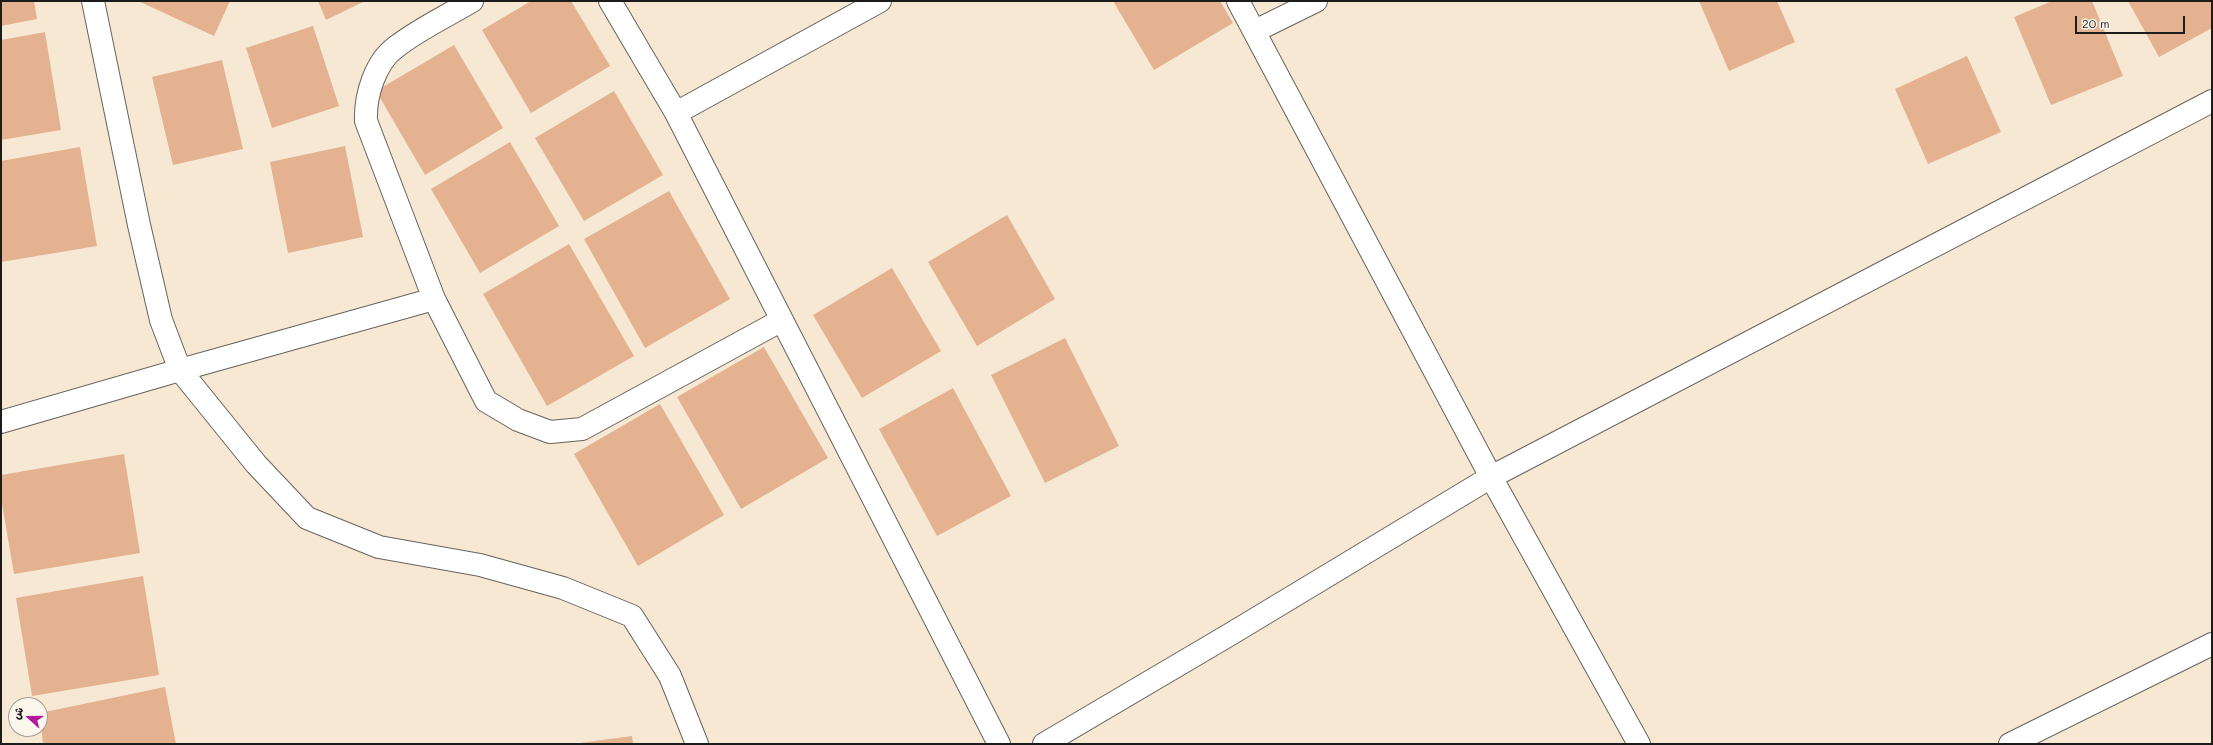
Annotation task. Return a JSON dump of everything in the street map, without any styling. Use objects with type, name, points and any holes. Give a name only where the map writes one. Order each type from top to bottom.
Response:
[{"type":"street","points":[[93,1],[139,225],[161,320],[180,370],[256,464],[307,518],[379,547],[480,565],[563,588],[632,616],[670,676],[697,744]]},
{"type":"street","points":[[472,1],[394,47],[375,74],[366,104],[366,121],[434,299],[486,401],[518,420],[550,432],[582,429],[782,320]]},
{"type":"street","points":[[610,1],[676,113],[999,744]]},
{"type":"street","points":[[676,113],[880,1]]},
{"type":"street","points":[[1238,1],[1491,477],[1638,744]]},
{"type":"street","points":[[1255,32],[1316,1]]},
{"type":"street","points":[[1044,744],[1229,635],[1491,477],[2212,101]]},
{"type":"street","points":[[1,422],[434,299]]},
{"type":"street","points":[[2010,744],[2212,644]]},
{"type":"building","points":[[1,1],[34,1],[37,19],[1,26]]},
{"type":"building","points":[[138,1],[230,1],[214,36]]},
{"type":"building","points":[[318,1],[365,1],[326,20]]},
{"type":"building","points":[[531,1],[571,1],[610,66],[531,113],[482,30]]},
{"type":"building","points":[[1113,1],[1220,1],[1233,23],[1154,70]]},
{"type":"building","points":[[1699,1],[1777,1],[1795,42],[1729,71]]},
{"type":"building","points":[[2052,1],[2092,1],[2123,76],[2051,105],[2014,17]]},
{"type":"building","points":[[2128,1],[2212,1],[2212,28],[2159,57]]},
{"type":"building","points":[[313,26],[339,106],[272,128],[246,48]]},
{"type":"building","points":[[45,32],[61,130],[1,140],[1,40]]},
{"type":"building","points":[[454,45],[503,128],[425,175],[376,91]]},
{"type":"building","points":[[1967,56],[2001,132],[1928,164],[1895,89]]},
{"type":"building","points":[[222,60],[243,149],[173,165],[152,77]]},
{"type":"building","points":[[614,91],[663,175],[584,221],[535,138]]},
{"type":"building","points":[[510,142],[559,226],[480,273],[431,189]]},
{"type":"building","points":[[345,146],[363,237],[288,253],[270,162]]},
{"type":"building","points":[[80,147],[97,246],[1,262],[1,161]]},
{"type":"building","points":[[669,191],[730,299],[645,348],[584,239]]},
{"type":"building","points":[[1007,215],[1055,299],[977,346],[928,262]]},
{"type":"building","points":[[569,244],[634,356],[547,406],[483,294]]},
{"type":"building","points":[[892,268],[941,351],[862,398],[813,315]]},
{"type":"building","points":[[1065,338],[1119,446],[1045,483],[991,375]]},
{"type":"building","points":[[764,347],[828,458],[741,509],[677,397]]},
{"type":"building","points":[[953,388],[1011,496],[937,536],[879,429]]},
{"type":"building","points":[[660,404],[724,515],[638,566],[574,454]]},
{"type":"building","points":[[124,454],[140,553],[14,574],[1,498],[1,475]]},
{"type":"building","points":[[143,576],[159,675],[32,696],[16,598]]},
{"type":"building","points":[[165,687],[176,744],[43,744],[42,737],[48,737],[48,711]]},
{"type":"building","points":[[632,736],[633,744],[580,744],[580,743]]}]
